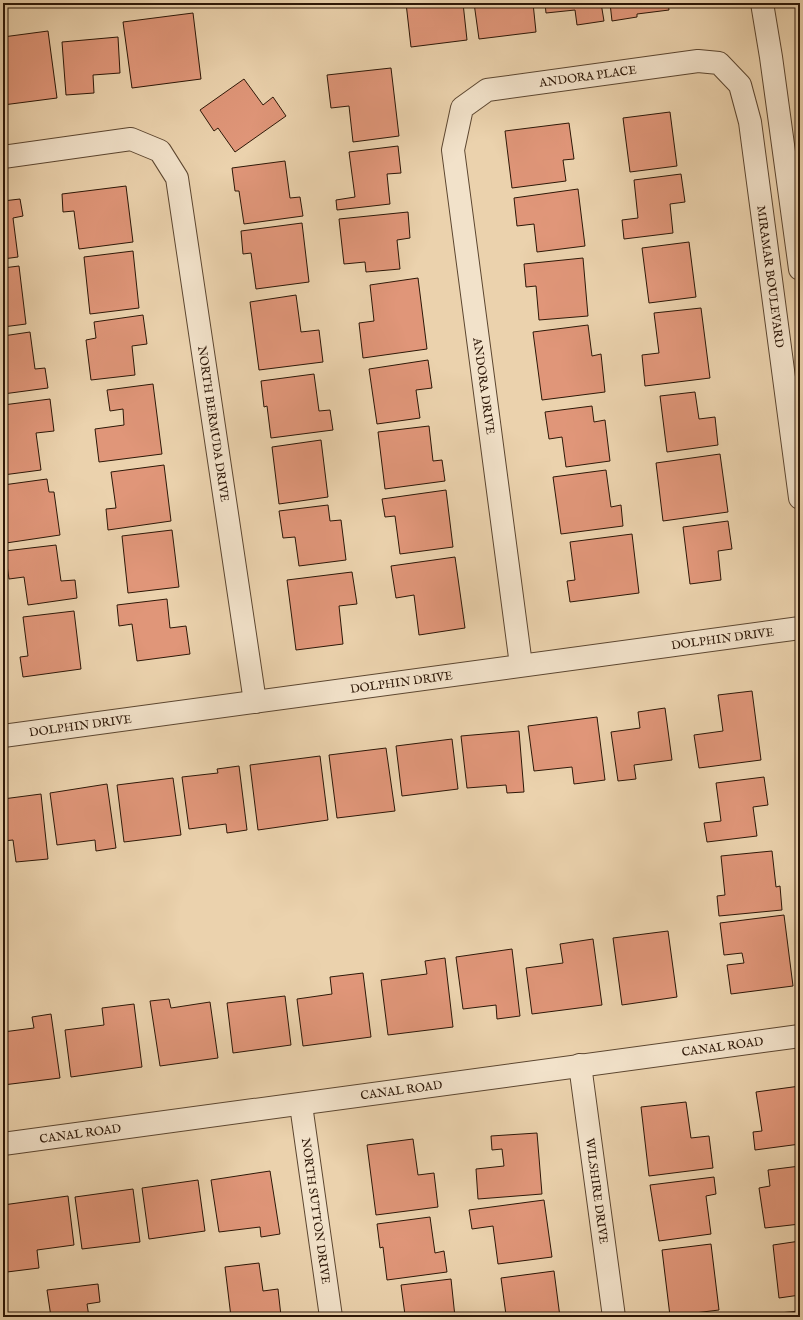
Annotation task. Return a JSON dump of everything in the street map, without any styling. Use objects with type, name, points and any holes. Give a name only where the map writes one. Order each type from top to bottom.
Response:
[{"type":"street","points":[[762,3],[771,57],[800,269]]},
{"type":"street","name":"ANDORA PLACE","points":[[462,108],[487,90],[698,61],[720,63]]},
{"type":"street","name":"MIRAMAR BOULEVARD","points":[[720,63],[740,85],[750,122],[800,498]]},
{"type":"street","name":"ANDORA DRIVE","points":[[462,108],[453,150],[521,665]]},
{"type":"street","name":"NORTH BERMUDA DRIVE","points":[[3,157],[131,139],[160,151],[177,178],[255,702]]},
{"type":"street","name":"DOLPHIN DRIVE","points":[[3,736],[800,628]]},
{"type":"street","name":"CANAL ROAD","points":[[3,1144],[301,1105],[580,1065],[800,1036]]},
{"type":"street","name":"WILSHIRE DRIVE","points":[[580,1065],[614,1317]]},
{"type":"street","name":"NORTH SUTTON DRIVE","points":[[301,1105],[331,1317]]},
{"type":"building","points":[[406,3],[463,3],[467,40],[411,47]]},
{"type":"building","points":[[474,3],[533,3],[536,32],[479,39]]},
{"type":"building","points":[[545,3],[601,3],[604,21],[577,25],[575,10],[546,13]]},
{"type":"building","points":[[610,3],[668,3],[669,10],[637,14],[637,17],[612,21]]},
{"type":"building","points":[[193,13],[201,79],[132,88],[123,22]]},
{"type":"building","points":[[48,31],[57,98],[3,105],[3,37]]},
{"type":"building","points":[[118,37],[120,73],[93,75],[94,93],[66,95],[62,42]]},
{"type":"building","points":[[391,68],[399,136],[353,142],[349,106],[331,108],[327,75]]},
{"type":"building","points":[[244,79],[263,105],[273,97],[286,116],[235,152],[218,128],[214,131],[200,110]]},
{"type":"building","points":[[670,112],[677,166],[630,172],[623,118]]},
{"type":"building","points":[[569,123],[574,159],[563,160],[566,181],[512,188],[505,131]]},
{"type":"building","points":[[398,146],[401,173],[387,174],[390,204],[337,210],[336,200],[355,197],[349,152]]},
{"type":"building","points":[[285,161],[290,198],[300,197],[303,216],[244,224],[239,191],[235,191],[232,168]]},
{"type":"building","points":[[681,174],[685,202],[670,204],[673,233],[624,239],[622,220],[638,218],[634,180]]},
{"type":"building","points":[[126,186],[133,242],[79,249],[74,211],[63,212],[62,194]]},
{"type":"building","points":[[578,189],[585,246],[537,252],[534,224],[517,226],[514,198]]},
{"type":"building","points":[[20,199],[23,216],[13,218],[18,257],[3,259],[3,201]]},
{"type":"building","points":[[408,212],[410,238],[397,240],[400,269],[366,272],[365,262],[344,264],[339,219]]},
{"type":"building","points":[[302,223],[309,282],[256,289],[251,253],[243,254],[241,231]]},
{"type":"building","points":[[689,242],[696,297],[649,303],[642,248]]},
{"type":"building","points":[[133,251],[139,308],[90,314],[84,257]]},
{"type":"building","points":[[583,258],[588,316],[539,320],[536,286],[526,287],[524,264]]},
{"type":"building","points":[[19,266],[26,324],[3,327],[3,268]]},
{"type":"building","points":[[418,278],[427,349],[363,358],[359,323],[374,321],[370,285]]},
{"type":"building","points":[[296,295],[301,332],[319,330],[323,362],[259,370],[250,302]]},
{"type":"building","points":[[701,308],[710,378],[645,386],[642,355],[659,353],[654,313]]},
{"type":"building","points":[[143,315],[147,344],[132,346],[135,375],[91,380],[86,340],[96,338],[94,322]]},
{"type":"building","points":[[588,325],[592,356],[601,354],[605,392],[542,400],[533,332]]},
{"type":"building","points":[[30,332],[35,369],[45,368],[48,388],[3,394],[3,336]]},
{"type":"building","points":[[428,360],[432,388],[416,390],[420,418],[377,424],[369,369]]},
{"type":"building","points":[[314,374],[319,411],[330,410],[333,430],[271,438],[267,406],[264,407],[261,381]]},
{"type":"building","points":[[153,384],[162,454],[99,462],[95,429],[124,425],[123,409],[110,411],[107,390]]},
{"type":"building","points":[[695,392],[699,419],[715,417],[718,445],[667,452],[660,396]]},
{"type":"building","points":[[50,399],[54,431],[36,433],[41,470],[3,475],[3,405]]},
{"type":"building","points":[[592,406],[594,422],[605,420],[610,461],[566,467],[562,437],[549,439],[545,412]]},
{"type":"building","points":[[429,426],[433,461],[442,460],[445,481],[385,489],[378,432]]},
{"type":"building","points":[[321,440],[328,497],[279,504],[272,447]]},
{"type":"building","points":[[720,454],[728,512],[663,521],[656,463]]},
{"type":"building","points":[[164,465],[171,521],[108,530],[106,509],[116,508],[111,472]]},
{"type":"building","points":[[606,470],[611,507],[621,505],[623,526],[561,534],[553,477]]},
{"type":"building","points":[[47,479],[49,492],[54,492],[60,535],[6,543],[3,518],[3,485]]},
{"type":"building","points":[[446,490],[453,547],[400,554],[395,516],[385,517],[382,499]]},
{"type":"building","points":[[328,505],[330,521],[341,520],[346,560],[299,566],[295,537],[283,538],[279,511]]},
{"type":"building","points":[[728,521],[732,549],[718,551],[721,580],[690,584],[683,527]]},
{"type":"building","points":[[172,530],[179,587],[128,593],[122,536]]},
{"type":"building","points":[[632,534],[639,593],[570,602],[567,581],[575,580],[570,542]]},
{"type":"building","points":[[56,545],[61,581],[75,580],[77,598],[28,605],[24,577],[9,579],[5,551]]},
{"type":"building","points":[[455,557],[465,628],[419,635],[414,595],[396,598],[391,566]]},
{"type":"building","points":[[352,572],[357,604],[339,606],[343,644],[296,650],[287,580]]},
{"type":"building","points":[[167,599],[170,628],[186,626],[190,654],[137,661],[132,624],[119,626],[117,605]]},
{"type":"building","points":[[74,611],[81,669],[23,677],[20,657],[28,656],[23,617]]},
{"type":"building","points":[[752,691],[761,760],[699,768],[694,735],[723,731],[718,695]]},
{"type":"building","points":[[665,708],[672,760],[634,765],[636,779],[618,781],[611,732],[640,728],[638,712]]},
{"type":"building","points":[[597,717],[605,780],[574,784],[572,767],[534,771],[528,726]]},
{"type":"building","points":[[519,731],[524,792],[507,793],[506,785],[467,788],[461,736]]},
{"type":"building","points":[[452,739],[458,789],[402,796],[396,746]]},
{"type":"building","points":[[386,748],[395,811],[337,818],[329,755]]},
{"type":"building","points":[[320,756],[328,820],[258,830],[250,765]]},
{"type":"building","points":[[239,766],[247,830],[227,833],[226,824],[189,829],[182,777],[218,773],[217,769]]},
{"type":"building","points":[[764,777],[768,805],[753,807],[757,836],[707,842],[704,823],[721,821],[716,783]]},
{"type":"building","points":[[173,778],[181,835],[124,842],[117,785]]},
{"type":"building","points":[[107,784],[116,848],[96,851],[95,840],[57,845],[50,793]]},
{"type":"building","points":[[41,794],[48,859],[16,862],[13,840],[3,841],[3,799]]},
{"type":"building","points":[[772,851],[776,887],[780,886],[782,910],[719,916],[717,896],[725,895],[721,856]]},
{"type":"building","points":[[784,915],[793,986],[731,994],[727,965],[744,963],[742,953],[724,955],[720,923]]},
{"type":"building","points":[[668,931],[677,997],[622,1005],[613,938]]},
{"type":"building","points":[[593,939],[602,1005],[532,1014],[526,968],[563,963],[560,944]]},
{"type":"building","points":[[512,949],[520,1016],[497,1019],[496,1005],[463,1009],[456,957]]},
{"type":"building","points":[[445,958],[453,1027],[388,1035],[381,980],[427,974],[425,961]]},
{"type":"building","points":[[363,973],[371,1037],[303,1046],[297,999],[332,994],[330,977]]},
{"type":"building","points":[[285,996],[291,1045],[233,1053],[227,1003]]},
{"type":"building","points":[[169,999],[171,1008],[210,1002],[218,1058],[160,1066],[150,1001]]},
{"type":"building","points":[[134,1004],[142,1067],[71,1077],[65,1030],[104,1025],[102,1008]]},
{"type":"building","points":[[51,1014],[60,1078],[3,1085],[3,1032],[34,1028],[32,1017]]},
{"type":"building","points":[[800,1086],[800,1144],[755,1150],[753,1132],[762,1131],[756,1092]]},
{"type":"building","points":[[686,1102],[691,1138],[709,1136],[713,1168],[649,1176],[641,1107]]},
{"type":"building","points":[[537,1133],[542,1194],[478,1199],[476,1169],[504,1166],[502,1149],[492,1150],[491,1136]]},
{"type":"building","points":[[413,1139],[418,1175],[434,1173],[438,1207],[376,1215],[367,1145]]},
{"type":"building","points":[[800,1166],[800,1224],[765,1228],[759,1188],[770,1186],[768,1170]]},
{"type":"building","points":[[270,1171],[280,1234],[261,1237],[260,1227],[219,1232],[211,1180]]},
{"type":"building","points":[[714,1177],[716,1194],[706,1196],[711,1234],[659,1241],[650,1185]]},
{"type":"building","points":[[198,1180],[205,1231],[149,1239],[142,1188]]},
{"type":"building","points":[[133,1189],[140,1242],[82,1249],[75,1197]]},
{"type":"building","points":[[68,1196],[74,1245],[37,1250],[39,1268],[7,1272],[3,1241],[3,1205]]},
{"type":"building","points":[[544,1200],[552,1257],[498,1264],[493,1226],[472,1229],[469,1210]]},
{"type":"building","points":[[430,1217],[435,1253],[444,1251],[447,1272],[387,1280],[383,1247],[380,1248],[377,1224]]},
{"type":"building","points":[[800,1241],[800,1295],[779,1298],[773,1245]]},
{"type":"building","points":[[711,1244],[719,1310],[670,1316],[662,1250]]},
{"type":"building","points":[[259,1263],[263,1291],[278,1289],[281,1316],[231,1317],[225,1267]]},
{"type":"building","points":[[554,1271],[560,1317],[497,1317],[506,1315],[501,1278]]},
{"type":"building","points":[[451,1279],[455,1317],[392,1317],[405,1315],[401,1285]]},
{"type":"building","points":[[98,1284],[100,1302],[87,1304],[89,1317],[51,1317],[47,1290]]},
{"type":"building","points":[[800,1311],[800,1317],[779,1317],[779,1313]]}]
